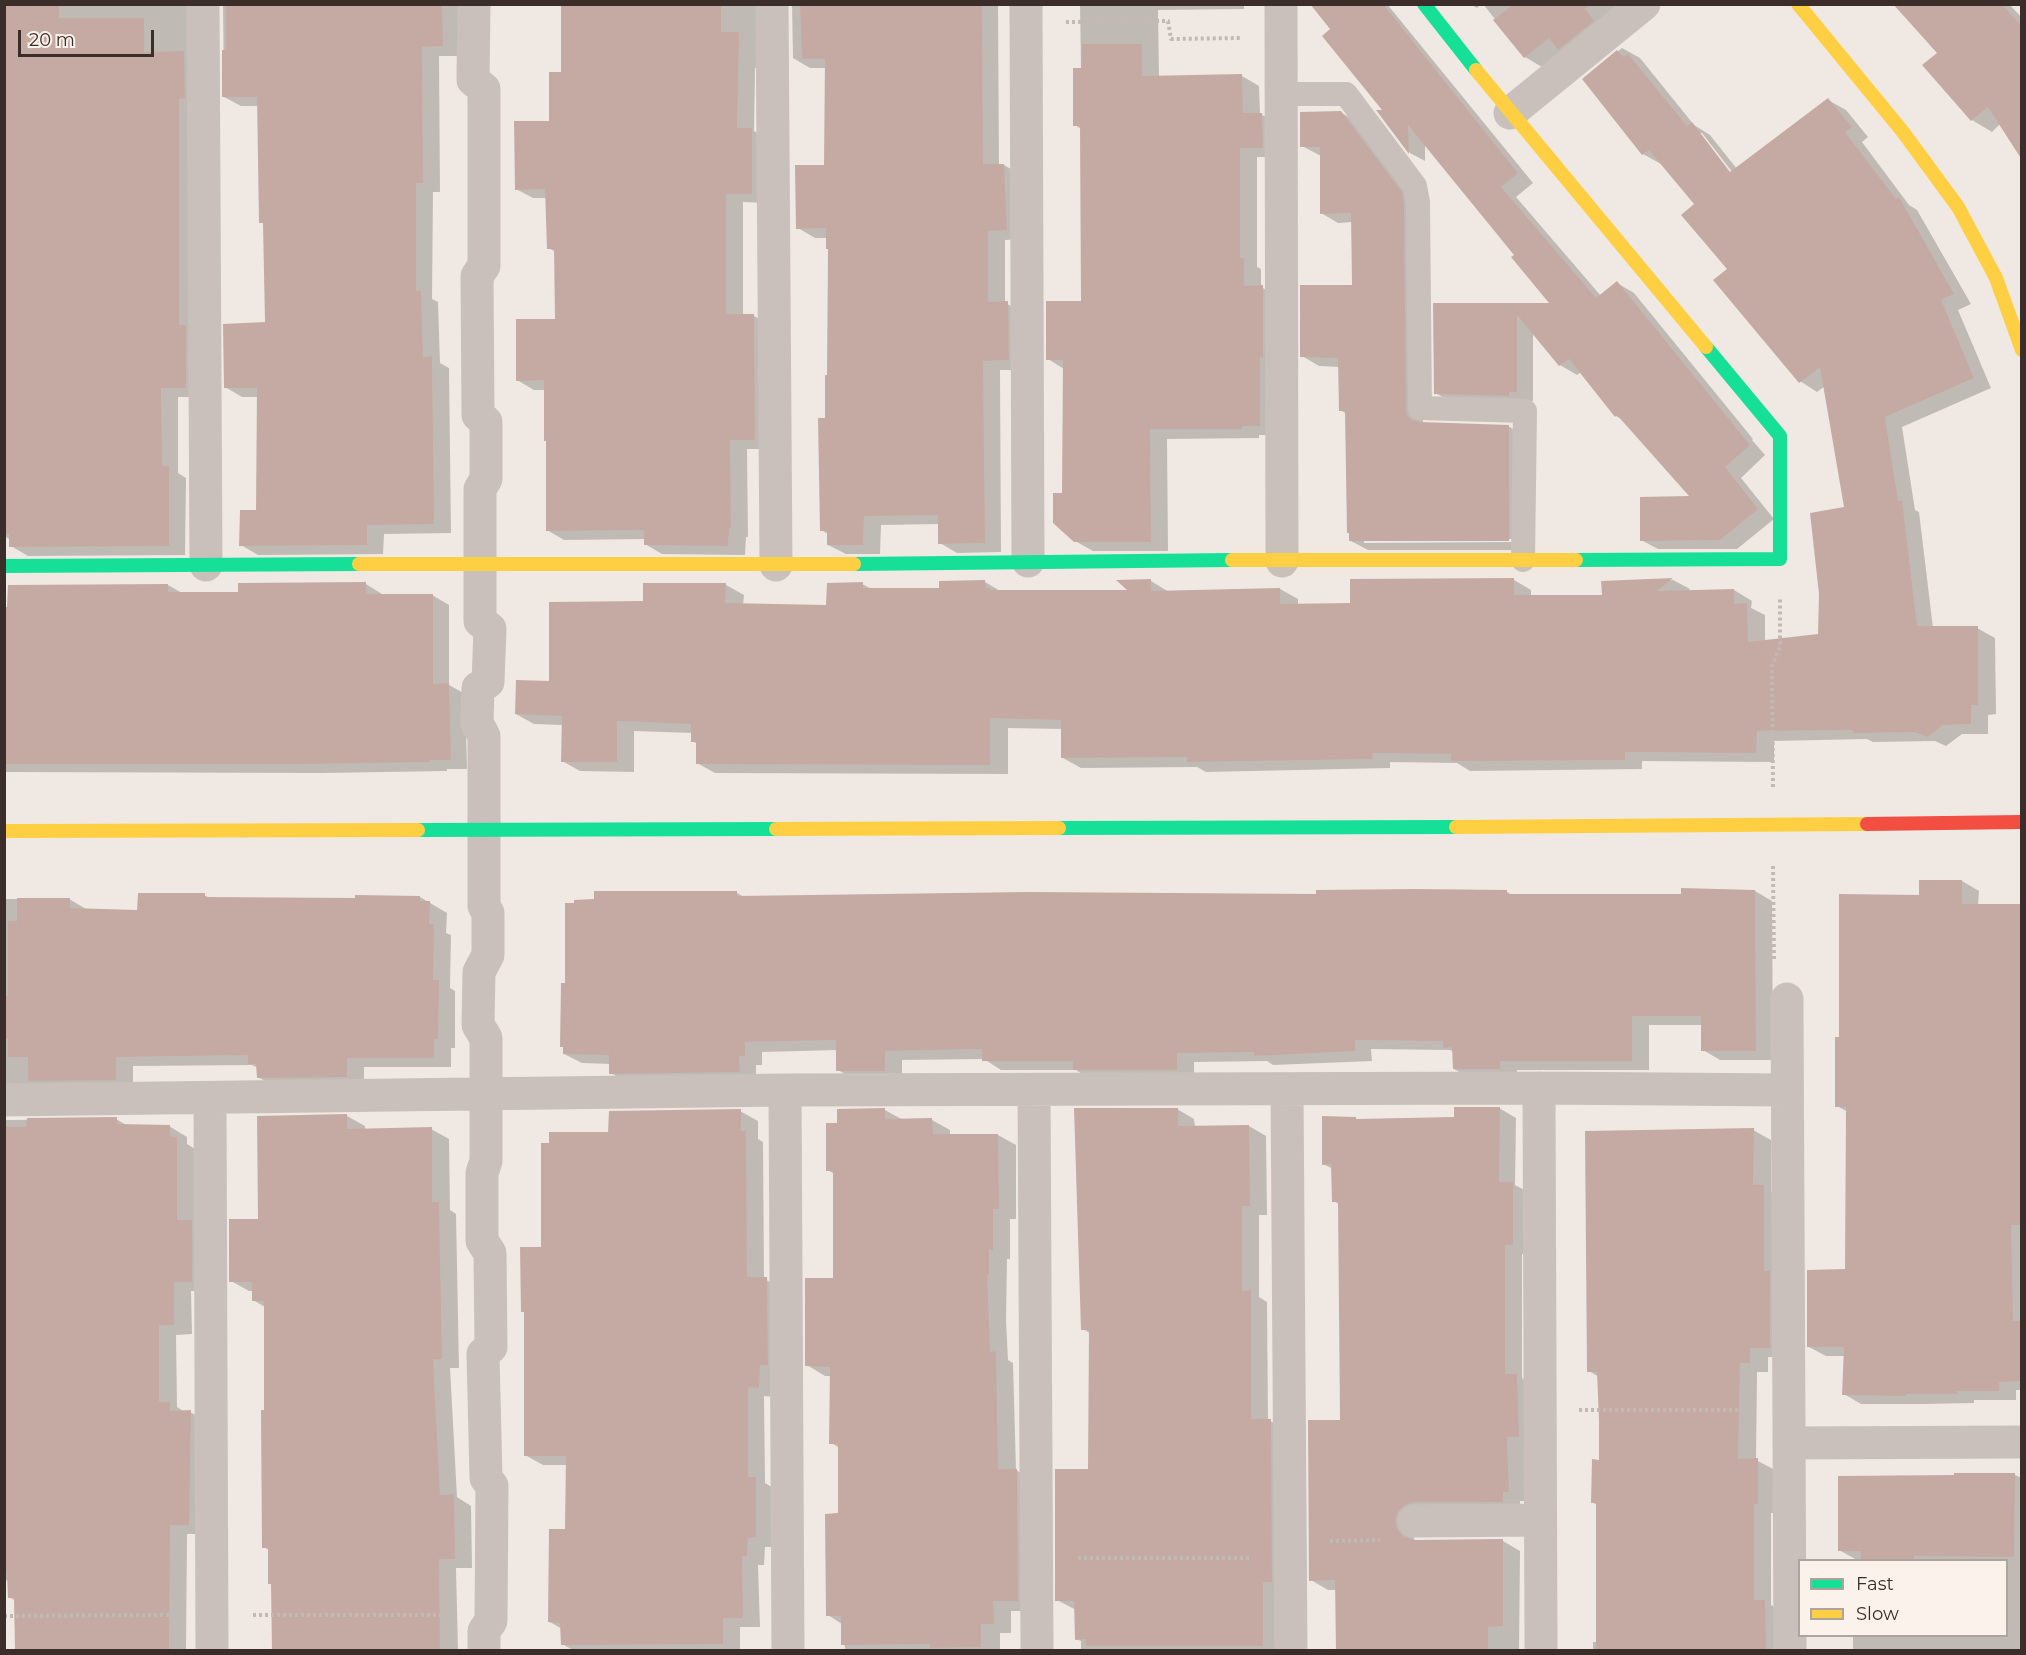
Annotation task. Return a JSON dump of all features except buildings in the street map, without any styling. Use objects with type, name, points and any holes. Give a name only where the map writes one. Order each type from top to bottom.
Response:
[{"type":"street","points":[[203,4],[206,565]]},
{"type":"street","points":[[474,4],[473,80],[484,89],[484,266],[477,276],[477,415],[486,422],[486,479],[480,489],[480,621],[490,628],[488,682],[478,688],[477,723],[484,736],[484,906],[488,913],[488,955],[479,972],[478,1025],[486,1038],[486,1161],[482,1173],[482,1241],[490,1253],[491,1347],[483,1354],[486,1478],[492,1486],[491,1621],[483,1631],[484,1650]]},
{"type":"street","points":[[772,4],[776,565]]},
{"type":"street","points":[[1281,4],[1282,561]]},
{"type":"street","points":[[4,566],[480,563],[776,565],[1028,561],[1780,559],[1780,436],[1509,113],[1424,4]]},
{"type":"street","points":[[1509,113],[1644,4]]},
{"type":"street","points":[[1798,4],[1903,132],[1958,207],[1996,278],[2022,350]]},
{"type":"street","points":[[1026,13],[1028,561]]},
{"type":"street","points":[[4,831],[1773,826],[2022,822]]},
{"type":"street","points":[[1787,999],[1790,1650]]},
{"type":"street","points":[[4,1100],[785,1090],[1539,1088],[1786,1090]]},
{"type":"street","points":[[1539,1088],[1541,1650]]},
{"type":"street","points":[[1287,1089],[1291,1650]]},
{"type":"street","points":[[785,1090],[788,1650]]},
{"type":"street","points":[[1034,1090],[1037,1650]]},
{"type":"street","points":[[210,1099],[212,1650]]},
{"type":"street","points":[[1789,1443],[2022,1442]]},
{"type":"street","points":[[1414,1521],[1540,1520]]},
{"type":"lane","points":[[1281,94],[1346,94],[1415,186],[1418,201],[1420,408],[1525,411],[1523,560]]},
{"type":"path","points":[[1026,13],[1168,21],[1171,39],[1281,38]]},
{"type":"path","points":[[1780,559],[1780,647],[1772,666],[1775,993],[1787,999]]},
{"type":"path","points":[[1541,1410],[1789,1410]]},
{"type":"path","points":[[1036,1557],[1290,1550],[1413,1539],[1414,1521]]},
{"type":"traffic: fast","points":[[1424,4],[1476,70]]},
{"type":"traffic: fast","points":[[1576,560],[1780,559],[1780,436],[1706,347]]},
{"type":"traffic: fast","points":[[854,564],[1232,560]]},
{"type":"traffic: fast","points":[[4,566],[359,564]]},
{"type":"traffic: fast","points":[[1059,828],[1456,827]]},
{"type":"traffic: fast","points":[[418,830],[776,829]]},
{"type":"traffic: slow","points":[[1798,4],[1903,132],[1958,207],[1996,278],[2022,350]]},
{"type":"traffic: slow","points":[[1476,70],[1706,347]]},
{"type":"traffic: slow","points":[[1232,560],[1576,560]]},
{"type":"traffic: slow","points":[[359,564],[854,564]]},
{"type":"traffic: slow","points":[[1456,827],[1867,824]]},
{"type":"traffic: slow","points":[[776,829],[1059,828]]},
{"type":"traffic: slow","points":[[4,831],[418,830]]},
{"type":"traffic: jam","points":[[1867,824],[2022,822]]}]
